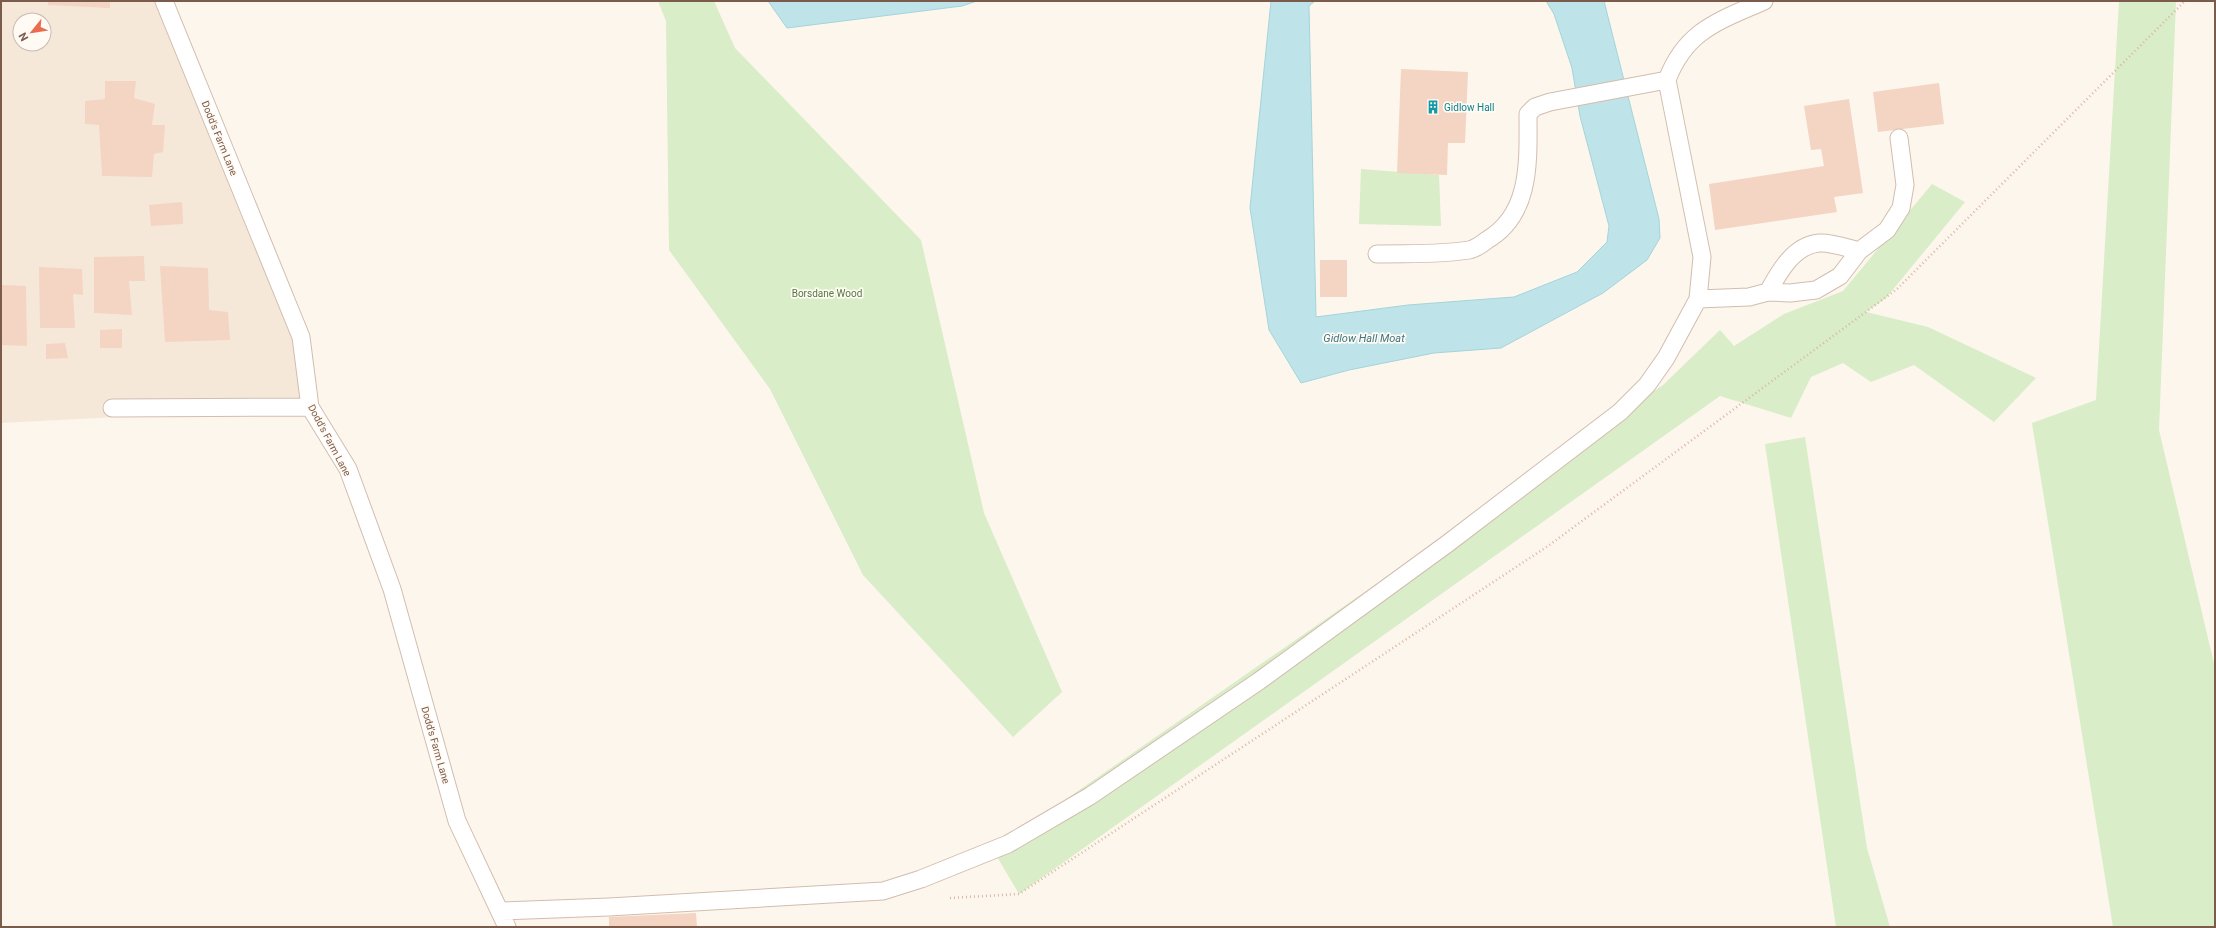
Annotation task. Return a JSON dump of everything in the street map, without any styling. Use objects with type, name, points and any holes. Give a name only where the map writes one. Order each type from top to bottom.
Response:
[{"type":"lane","name":"Dodd's Farm Lane","points":[[164,1],[301,337],[310,407],[348,469],[392,590],[457,821],[507,927]]},
{"type":"lane","points":[[500,911],[609,907],[883,891],[921,879],[1008,844],[1090,796],[1259,681],[1447,544],[1620,412],[1647,385],[1666,358],[1698,299],[1702,257],[1667,80],[1674,60],[1688,44],[1708,26],[1764,1]]},
{"type":"lane","points":[[1377,254],[1470,250],[1496,235],[1515,213],[1524,190],[1528,166],[1528,114],[1535,107],[1550,102],[1667,80]]},
{"type":"lane","points":[[1698,299],[1749,297],[1768,292],[1790,293],[1816,290],[1840,276],[1859,251],[1887,230],[1901,208],[1905,185],[1899,138]]},
{"type":"lane","points":[[1768,292],[1780,270],[1796,252],[1820,243],[1859,251]]},
{"type":"lane","points":[[112,408],[310,407]]},
{"type":"path","points":[[946,898],[1019,894],[1548,546],[1897,289],[2186,1]]},
{"type":"shaded area","points":[[1,1],[164,1],[301,337],[310,407],[1,423]]},
{"type":"green space","name":"Borsdane Wood","points":[[658,1],[714,1],[735,48],[921,240],[984,513],[1062,692],[1013,737],[863,575],[770,389],[669,250],[666,21]]},
{"type":"green space","points":[[2119,1],[2176,1],[2159,430],[2215,668],[2215,927],[2113,927],[2032,423],[2096,400]]},
{"type":"green space","points":[[1361,169],[1439,175],[1441,226],[1359,224]]},
{"type":"green space","points":[[1932,184],[1965,202],[1886,298],[1866,312],[1928,327],[2036,378],[1994,422],[1914,365],[1871,382],[1843,363],[1811,377],[1791,418],[1720,396],[1019,894],[993,850],[1663,385],[1720,330],[1734,346],[1784,314],[1843,291]]},
{"type":"green space","points":[[1805,437],[1867,848],[1890,927],[1836,927],[1765,444]]},
{"type":"water","points":[[768,1],[977,1],[962,6],[787,28]]},
{"type":"water","name":"Gidlow Hall Moat","points":[[1271,1],[1315,1],[1309,6],[1316,317],[1408,305],[1514,297],[1577,272],[1607,242],[1609,226],[1580,116],[1572,68],[1554,14],[1546,1],[1604,1],[1659,219],[1660,238],[1647,260],[1603,293],[1501,348],[1434,353],[1349,370],[1301,383],[1269,330],[1250,208]]},
{"type":"building","points":[[48,1],[110,1],[110,8],[48,5]]},
{"type":"building","name":"Gidlow Hall","points":[[1401,69],[1468,72],[1465,143],[1448,143],[1447,175],[1397,173]]},
{"type":"building","points":[[105,81],[136,81],[134,98],[155,104],[152,125],[165,125],[163,152],[154,154],[152,177],[102,176],[99,125],[85,124],[85,101],[105,99]]},
{"type":"building","points":[[1939,83],[1944,124],[1878,132],[1873,92]]},
{"type":"building","points":[[1849,99],[1863,193],[1834,197],[1837,212],[1715,230],[1709,184],[1824,166],[1821,149],[1811,150],[1804,106]]},
{"type":"building","points":[[182,202],[183,224],[151,226],[149,205]]},
{"type":"building","points":[[144,256],[145,281],[129,281],[132,315],[94,313],[94,257]]},
{"type":"building","points":[[1320,260],[1347,260],[1347,297],[1320,297]]},
{"type":"building","points":[[160,266],[208,268],[209,310],[228,312],[230,340],[165,342]]},
{"type":"building","points":[[39,267],[82,269],[83,295],[73,294],[75,328],[40,328]]},
{"type":"building","points":[[1,285],[26,286],[27,346],[1,345]]},
{"type":"building","points":[[122,329],[122,348],[100,348],[100,330]]},
{"type":"building","points":[[65,343],[68,358],[46,359],[46,344]]},
{"type":"building","points":[[696,913],[697,927],[609,927],[609,917]]},
{"type":"place","name":"Gidlow Hall","points":[[1433,107]]}]
